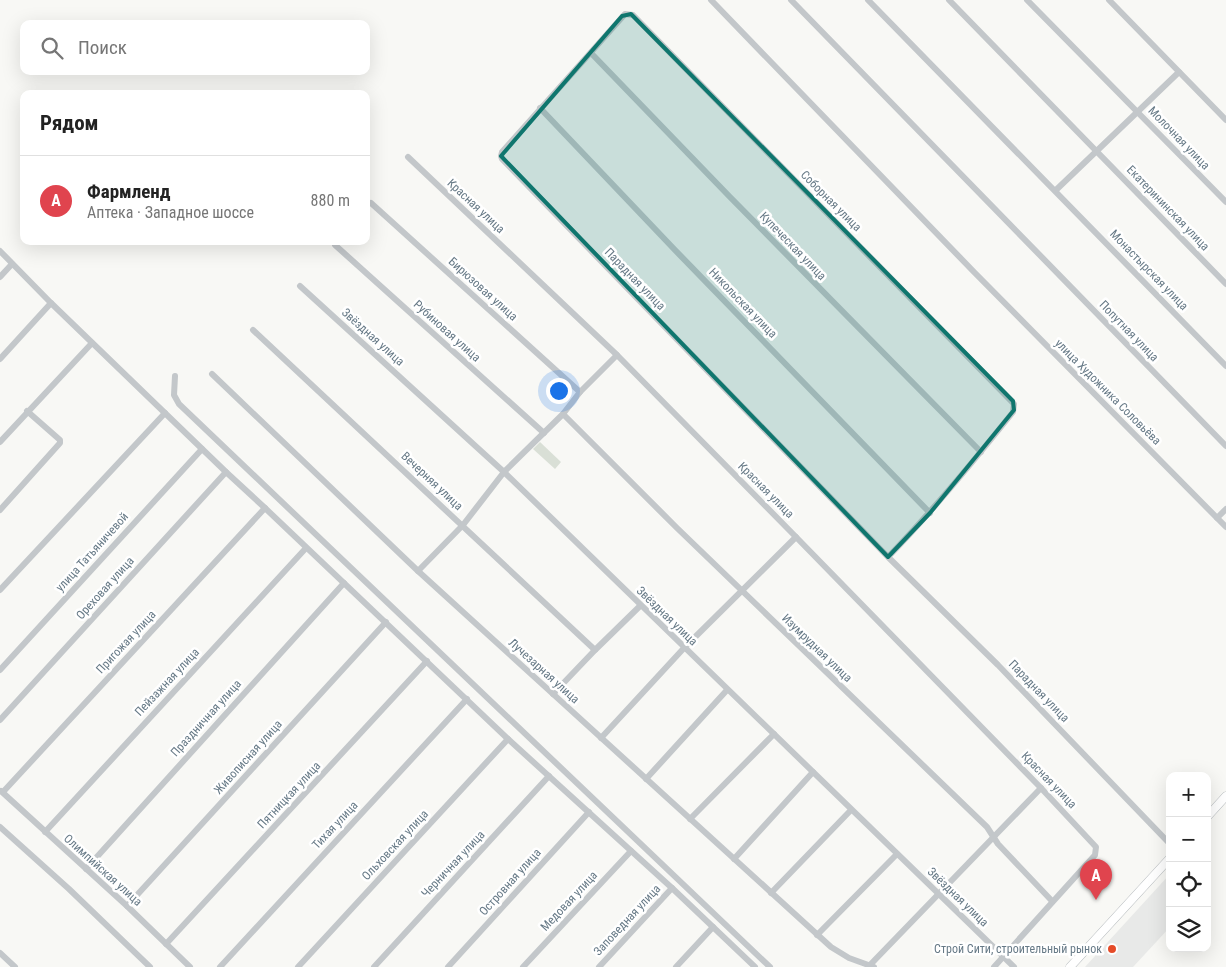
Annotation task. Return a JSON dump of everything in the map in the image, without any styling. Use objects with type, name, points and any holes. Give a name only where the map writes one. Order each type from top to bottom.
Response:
[{"type":"main road","points":[[1211,813],[1226,796]]},
{"type":"main road","points":[[1070,967],[1166,862]]},
{"type":"street","name":"улица Художника Соловьёва","points":[[711,0],[974,272],[1226,527]]},
{"type":"street","name":"Попутная улица","points":[[790,0],[1226,446]]},
{"type":"street","name":"Монастырская улица","points":[[868,0],[1056,190],[1226,366]]},
{"type":"street","name":"Екатерининская улица","points":[[949,0],[1226,284]]},
{"type":"street","name":"Молочная улица","points":[[1027,0],[1226,202]]},
{"type":"street","points":[[1109,0],[1226,120]]},
{"type":"street","name":"Парадная улица","points":[[628,14],[622,16],[540,108],[502,152],[502,159],[888,557],[998,665],[1166,840]]},
{"type":"street","name":"Соборная улица","points":[[628,14],[633,15],[1013,401],[1015,407],[1013,412],[981,452]]},
{"type":"street","name":"Купеческая улица","points":[[591,53],[981,452]]},
{"type":"street","points":[[1056,190],[1095,150],[1179,72]]},
{"type":"street","name":"Никольская улица","points":[[540,108],[930,513]]},
{"type":"street","name":"Красная улица","points":[[408,157],[617,355],[1094,844],[1097,850],[1095,855],[1052,901]]},
{"type":"street","name":"Бирюзовая улица","points":[[371,203],[580,392]]},
{"type":"street","name":"Рубиновая улица","points":[[335,245],[544,433]]},
{"type":"street","points":[[0,251],[92,343],[306,548],[428,661],[508,739],[672,888],[753,966]]},
{"type":"street","points":[[0,277],[12,264]]},
{"type":"street","name":"Звёздная улица","points":[[300,286],[504,472],[1014,967]]},
{"type":"street","points":[[0,359],[51,303]]},
{"type":"street","name":"Вечерняя улица","points":[[253,330],[463,524],[594,650]]},
{"type":"street","points":[[0,442],[92,343]]},
{"type":"street","points":[[418,571],[463,524],[504,472],[563,414],[580,392],[617,355]]},
{"type":"street","name":"Лучезарная улица","points":[[212,374],[418,571],[771,894],[839,953],[870,966]]},
{"type":"street","points":[[175,376],[174,395],[179,404],[770,967]]},
{"type":"street","points":[[0,510],[60,442],[27,411]]},
{"type":"street","points":[[0,590],[165,413]]},
{"type":"street","name":"Изумрудная улица","points":[[563,414],[741,591],[987,828],[998,844],[1052,901]]},
{"type":"street","name":"улица Татьяничевой","points":[[0,670],[202,448]]},
{"type":"street","points":[[888,557],[930,513],[981,452]]},
{"type":"street","name":"Ореховая улица","points":[[0,720],[226,472]]},
{"type":"street","name":"Пригожая улица","points":[[2,791],[265,508]]},
{"type":"street","points":[[1217,518],[1226,509]]},
{"type":"street","points":[[601,738],[684,648],[796,537]]},
{"type":"street","name":"Пейзажная улица","points":[[45,832],[306,548]]},
{"type":"street","name":"Праздничная улица","points":[[86,869],[344,583]]},
{"type":"street","points":[[554,694],[594,650],[640,606]]},
{"type":"street","name":"Живописная улица","points":[[127,906],[386,622]]},
{"type":"street","name":"Пятницкая улица","points":[[166,944],[428,661]]},
{"type":"street","points":[[646,778],[727,690]]},
{"type":"street","name":"Тихая улица","points":[[220,967],[467,699]]},
{"type":"street","points":[[690,819],[774,734]]},
{"type":"street","name":"Ольховская улица","points":[[298,967],[508,739]]},
{"type":"street","points":[[734,859],[813,772]]},
{"type":"street","name":"Черничная улица","points":[[374,967],[549,776]]},
{"type":"street","points":[[870,966],[938,893],[1041,788]]},
{"type":"street","name":"Олимпийская улица","points":[[2,791],[190,967]]},
{"type":"street","points":[[771,894],[851,810]]},
{"type":"street","name":"Островная улица","points":[[448,967],[589,812]]},
{"type":"street","points":[[0,826],[150,967]]},
{"type":"street","name":"Медовая улица","points":[[523,967],[631,851]]},
{"type":"street","points":[[817,935],[897,854]]},
{"type":"street","name":"Заповедная улица","points":[[600,967],[672,888]]},
{"type":"street","points":[[994,967],[1052,901]]},
{"type":"street","points":[[676,967],[713,927]]},
{"type":"street","points":[[0,954],[15,967]]},
{"type":"highlighted area","points":[[631,14],[1013,401],[1014,410],[930,513],[888,557],[501,156],[622,16]]},
{"type":"shaded area","points":[[540,442],[561,462],[555,469],[533,449]]},
{"type":"shaded area","name":"Строй Сити, строительный рынок","points":[[1166,878],[1166,931],[1133,967],[1085,967]]},
{"type":"place","name":"Фармленд","points":[[1096,900]]},
{"type":"place","name":"Строй Сити, строительный рынок","points":[[1112,949]]}]
